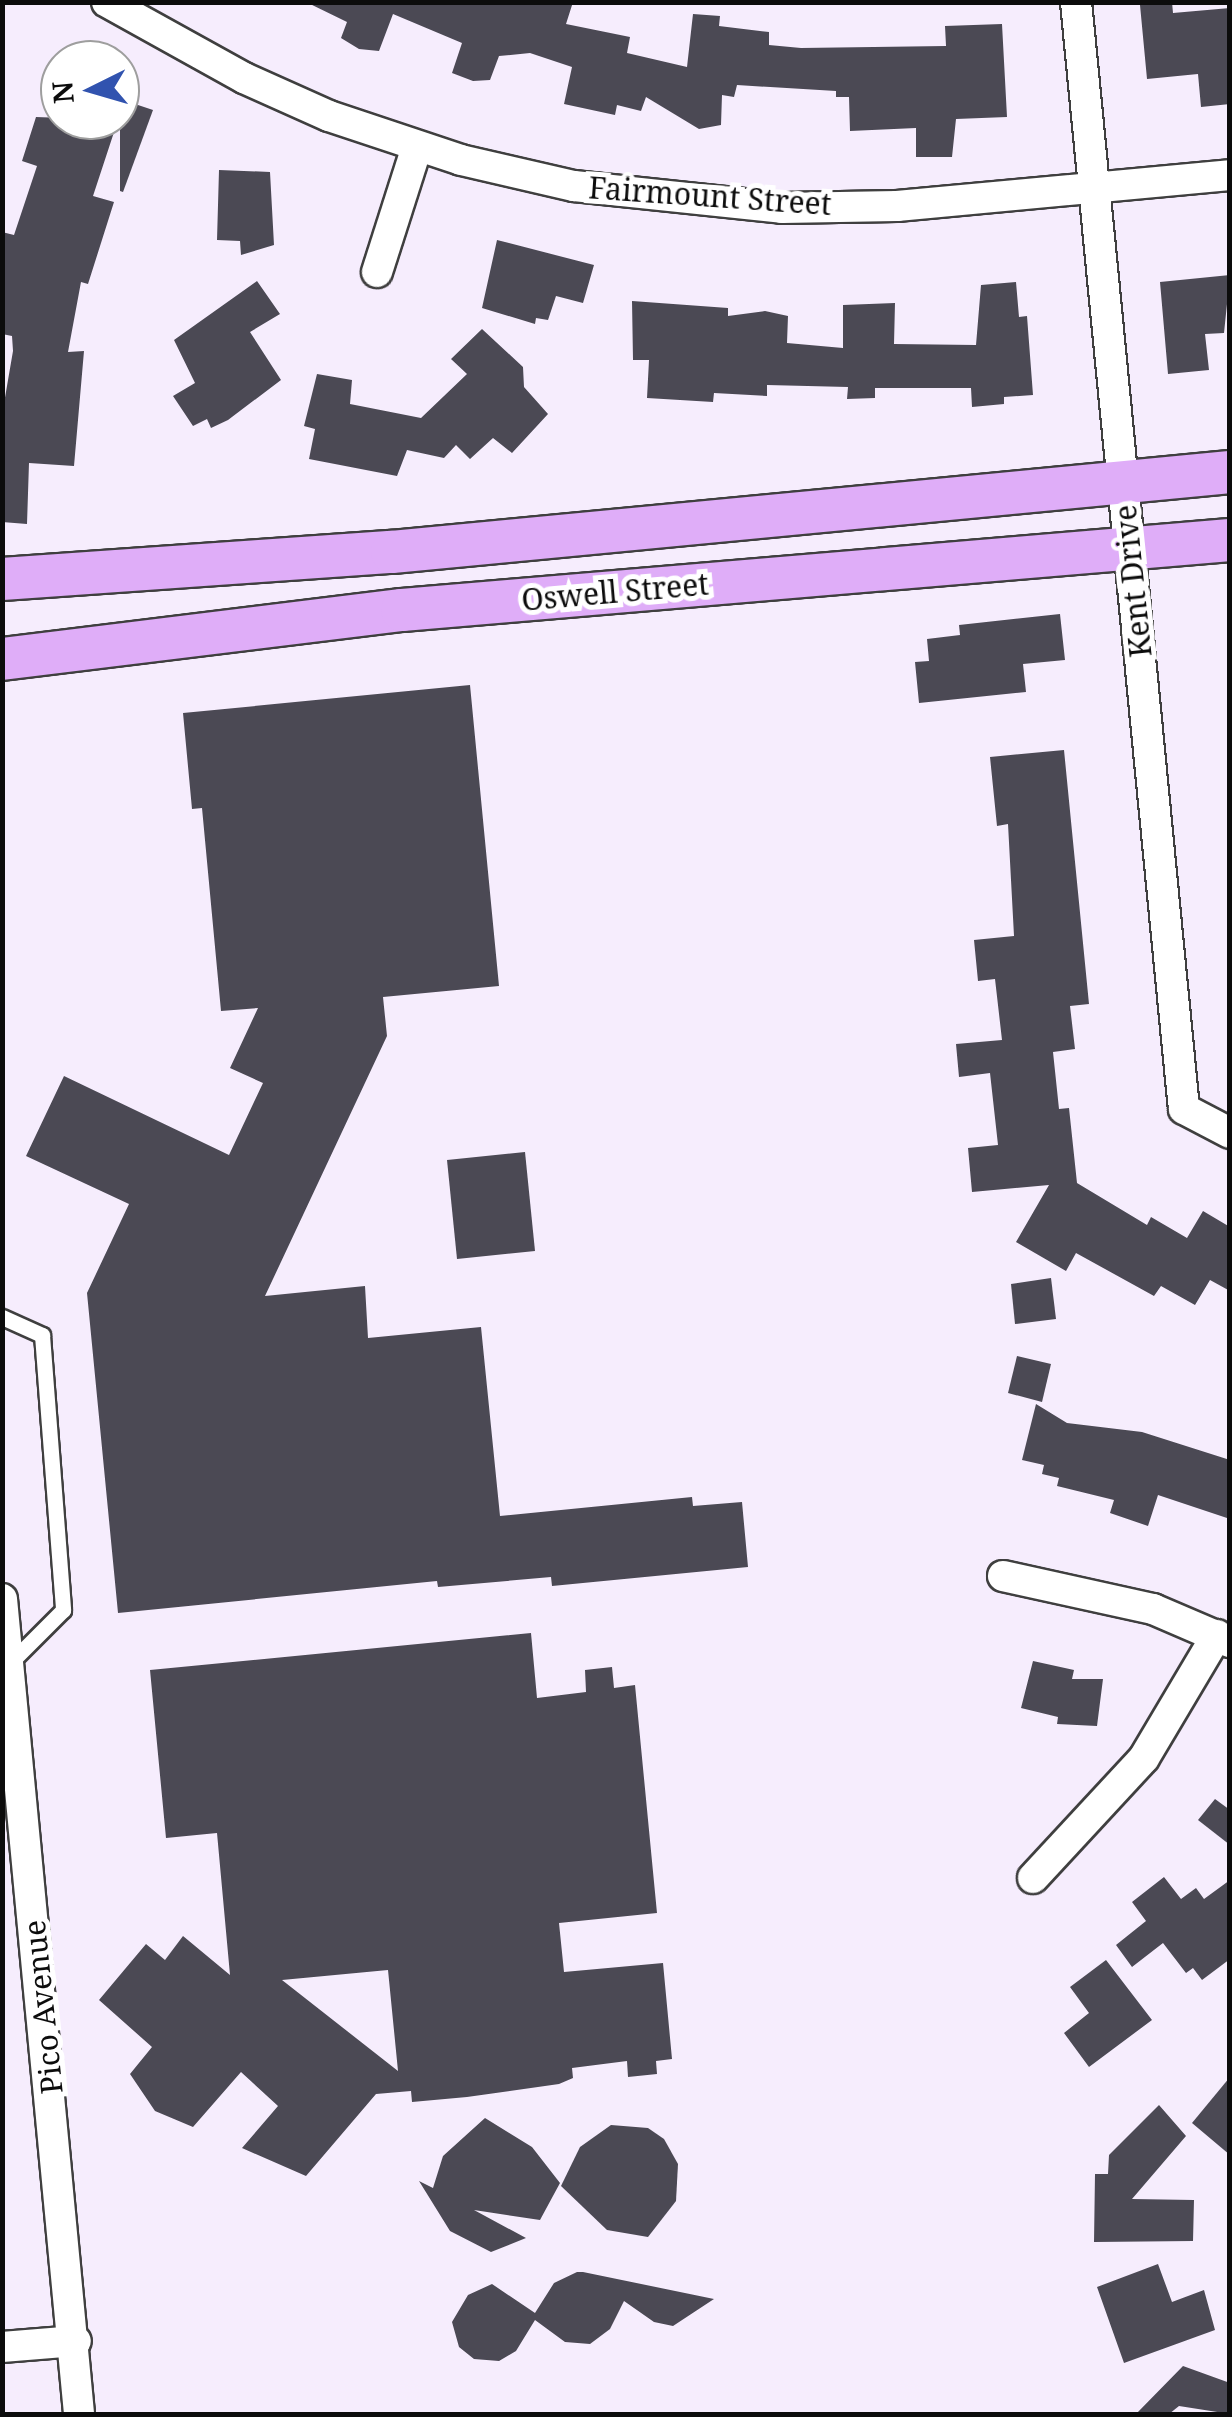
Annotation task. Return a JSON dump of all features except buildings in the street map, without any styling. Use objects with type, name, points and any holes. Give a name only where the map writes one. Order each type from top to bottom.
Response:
[{"type":"main road","name":"Oswell Street","points":[[2,579],[392,552],[1230,472]]},
{"type":"main road","name":"Oswell Street","points":[[2,659],[402,610],[1230,540]]},
{"type":"street","name":"Fairmount Street","points":[[108,2],[244,78],[417,146],[574,186],[782,208],[897,206],[1230,175]]},
{"type":"street","name":"Kent Drive","points":[[1076,2],[1184,1109],[1230,1133]]},
{"type":"street","points":[[377,272],[417,146]]},
{"type":"street","points":[[1004,1576],[1086,1590],[1223,1639],[1144,1758],[1033,1878]]},
{"type":"street","name":"Pico Avenue","points":[[2,1599],[76,2340],[79,2414]]},
{"type":"street","points":[[4,2347],[76,2340]]},
{"type":"lane","points":[[2,1318],[42,1335],[62,1610],[9,1664]]}]
